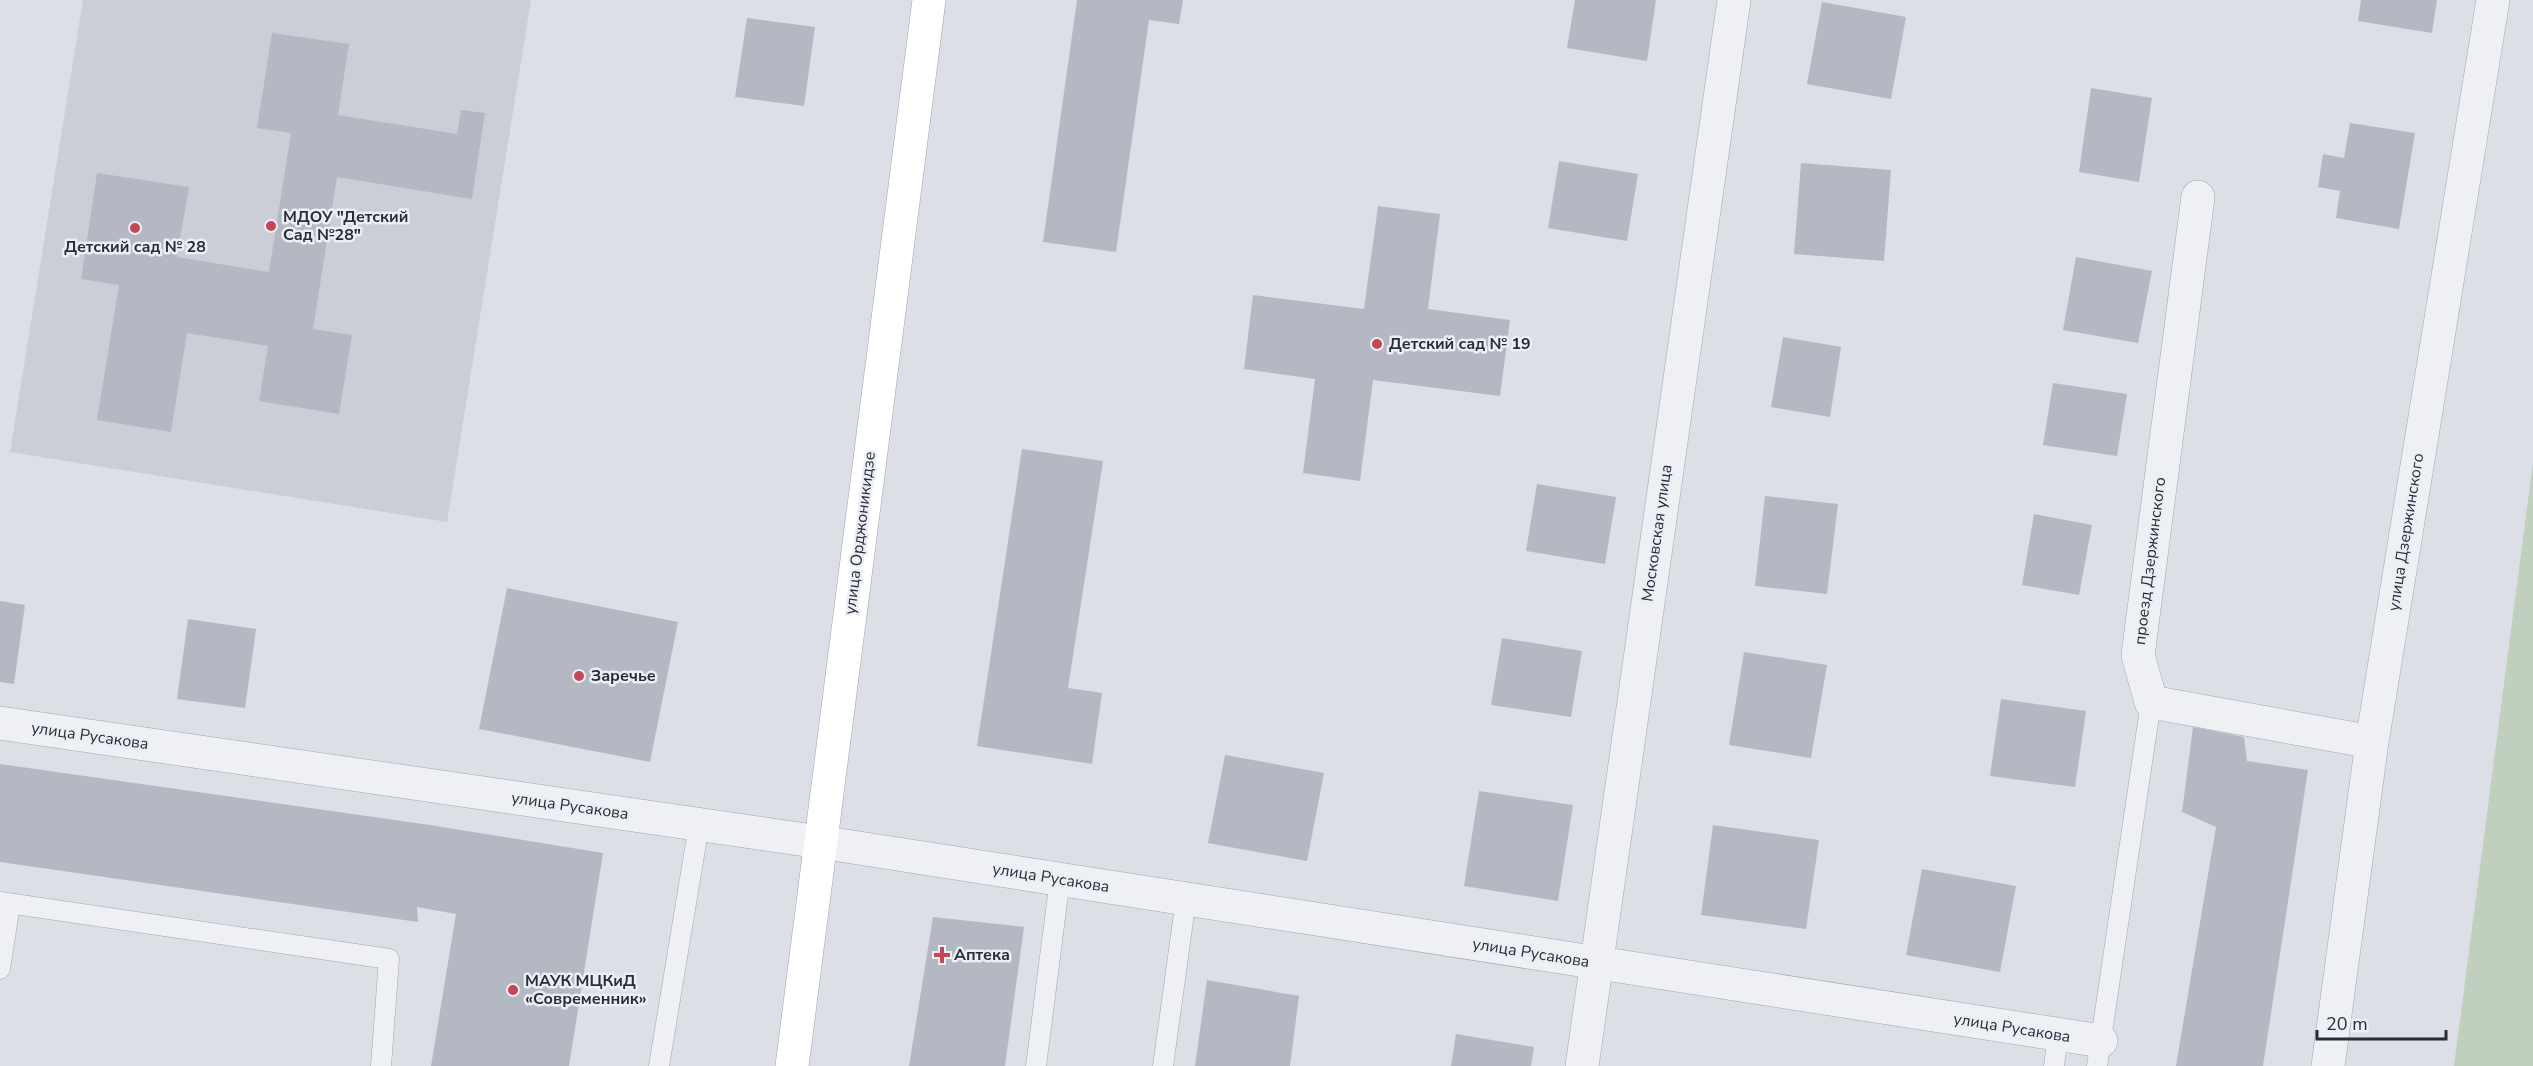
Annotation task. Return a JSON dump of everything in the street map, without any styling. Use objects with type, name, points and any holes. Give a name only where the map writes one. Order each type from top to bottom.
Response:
[{"type":"main road","name":"улица Орджоникидзе","points":[[792,1066],[929,0]]},
{"type":"street","name":"Московская улица","points":[[1582,1066],[1734,0]]},
{"type":"street","name":"улица Дзержинского","points":[[2328,1066],[2372,742],[2493,0]]},
{"type":"street","name":"проезд Дзержинского","points":[[2151,702],[2138,655],[2198,197]]},
{"type":"street","points":[[2151,702],[2372,742]]},
{"type":"street","name":"улица Русакова","points":[[0,723],[820,842],[1596,963],[2056,1050],[2099,1054]]},
{"type":"lane","points":[[2099,1054],[2151,702]]},
{"type":"lane","points":[[659,1066],[699,825]]},
{"type":"lane","points":[[1036,1066],[1060,879]]},
{"type":"lane","points":[[1163,1066],[1186,899]]},
{"type":"lane","points":[[0,969],[5,903],[389,959],[381,1066]]},
{"type":"shaded area","name":"МДОУ \"Детский Сад №28\"","points":[[83,0],[531,0],[447,522],[10,452]]},
{"type":"green space","points":[[2533,462],[2533,1066],[2454,1066]]},
{"type":"building","points":[[1077,0],[1183,0],[1179,24],[1149,20],[1116,252],[1043,242]]},
{"type":"building","points":[[1575,0],[1656,0],[1647,61],[1567,48]]},
{"type":"building","points":[[2361,0],[2437,0],[2432,33],[2358,21]]},
{"type":"building","points":[[1822,2],[1906,17],[1891,99],[1807,84]]},
{"type":"building","points":[[747,18],[815,27],[804,106],[735,97]]},
{"type":"building","name":"Детский сад № 28","points":[[272,33],[349,44],[338,115],[457,134],[461,110],[485,113],[472,199],[337,177],[313,329],[352,335],[339,414],[259,401],[268,346],[187,333],[171,432],[97,420],[119,285],[81,279],[97,173],[189,187],[177,257],[269,272],[291,133],[257,128]]},
{"type":"building","points":[[2091,88],[2152,98],[2139,182],[2079,172]]},
{"type":"building","points":[[2350,123],[2415,133],[2399,229],[2336,218],[2340,191],[2318,187],[2323,154],[2344,158]]},
{"type":"building","points":[[1559,161],[1638,174],[1627,241],[1548,228]]},
{"type":"building","points":[[1801,163],[1891,170],[1884,261],[1794,254]]},
{"type":"building","name":"Детский сад № 19","points":[[1378,206],[1440,214],[1428,309],[1510,320],[1500,396],[1373,380],[1360,481],[1303,473],[1315,379],[1244,369],[1253,295],[1364,309]]},
{"type":"building","points":[[2076,257],[2152,271],[2138,343],[2063,330]]},
{"type":"building","points":[[1783,337],[1841,347],[1830,417],[1771,407]]},
{"type":"building","points":[[2053,383],[2127,394],[2117,456],[2043,445]]},
{"type":"building","points":[[1022,449],[1103,461],[1068,688],[1102,693],[1092,764],[977,746]]},
{"type":"building","points":[[1537,484],[1616,497],[1605,564],[1526,551]]},
{"type":"building","points":[[1765,496],[1838,504],[1827,594],[1755,586]]},
{"type":"building","points":[[2034,514],[2092,525],[2079,595],[2022,585]]},
{"type":"building","name":"Заречье","points":[[507,588],[678,622],[650,762],[479,729]]},
{"type":"building","points":[[0,601],[25,605],[14,684],[0,682]]},
{"type":"building","points":[[188,619],[256,629],[245,708],[177,699]]},
{"type":"building","points":[[1502,638],[1582,651],[1571,717],[1491,705]]},
{"type":"building","points":[[1744,652],[1827,665],[1811,758],[1729,745]]},
{"type":"building","points":[[2001,699],[2086,711],[2075,787],[1990,776]]},
{"type":"building","points":[[2193,727],[2244,737],[2247,761],[2308,770],[2263,1066],[2176,1066],[2216,827],[2182,812]]},
{"type":"building","points":[[1225,755],[1324,773],[1307,861],[1208,843]]},
{"type":"building","points":[[0,764],[430,825],[603,853],[569,1066],[431,1066],[456,914],[417,907],[418,922],[0,862]]},
{"type":"building","points":[[1479,791],[1573,805],[1558,901],[1464,886]]},
{"type":"building","points":[[1713,825],[1819,840],[1806,929],[1701,915]]},
{"type":"building","points":[[1922,869],[2016,886],[2000,972],[1906,955]]},
{"type":"building","points":[[933,917],[1024,927],[1005,1066],[909,1066]]},
{"type":"building","points":[[1207,980],[1299,996],[1290,1066],[1195,1066]]},
{"type":"building","points":[[1456,1034],[1534,1047],[1531,1066],[1451,1066]]},
{"type":"place","name":"МДОУ \"Детский Сад №28\"","points":[[271,226]]},
{"type":"place","name":"Детский сад № 28","points":[[135,228]]},
{"type":"place","name":"Детский сад № 19","points":[[1377,344]]},
{"type":"place","name":"Заречье","points":[[579,676]]},
{"type":"place","name":"Аптека","points":[[942,955]]},
{"type":"place","name":"МАУК МЦКиД «Современник»","points":[[513,990]]}]
